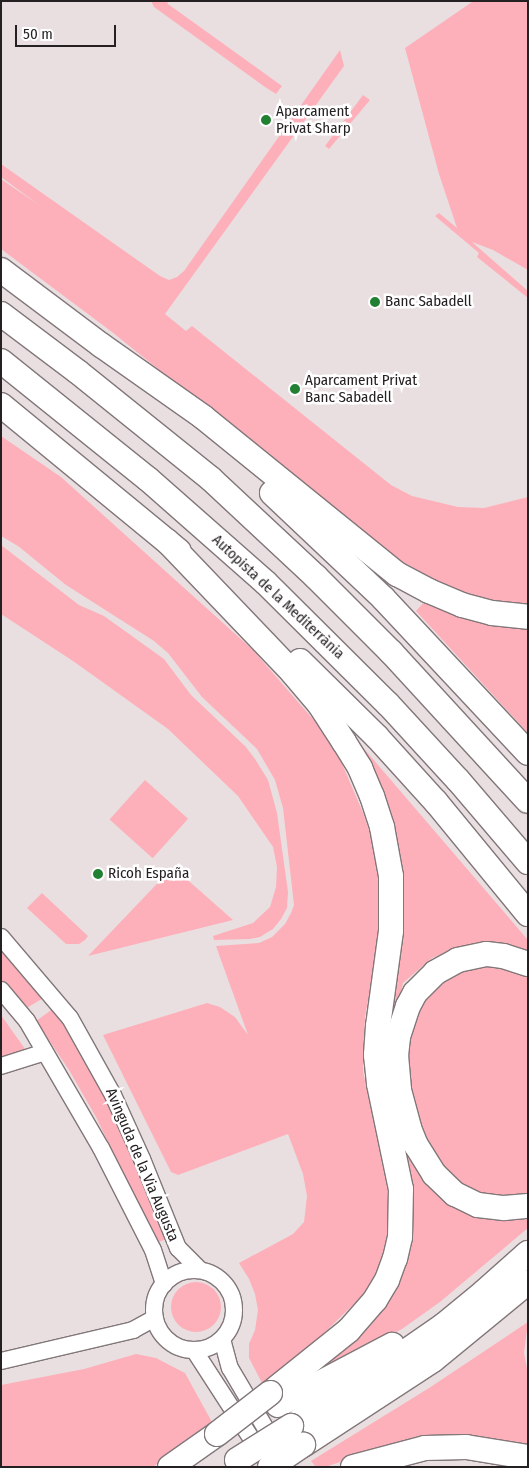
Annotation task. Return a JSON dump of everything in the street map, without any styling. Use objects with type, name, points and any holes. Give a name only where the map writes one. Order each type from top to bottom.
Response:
[{"type":"highway","points":[[1,270],[101,345],[203,417],[397,574],[429,591],[462,605],[492,613],[528,617]]},
{"type":"highway","points":[[1,314],[78,372],[211,479],[316,577],[391,652],[528,801]]},
{"type":"highway","points":[[101,345],[251,474],[334,551],[437,653],[528,753]]},
{"type":"highway","name":"Autopista de la Mediterrània","points":[[1,361],[148,479],[266,582],[395,711],[528,862]]},
{"type":"highway","points":[[1,405],[251,614],[377,737],[436,802],[528,914]]},
{"type":"highway","points":[[167,542],[293,673],[320,705],[360,768],[372,796],[382,827],[391,876],[391,932],[378,1026],[376,1055],[379,1084],[400,1189],[400,1237],[387,1280],[376,1300],[349,1330],[274,1399],[220,1437],[170,1467]]},
{"type":"highway","points":[[528,964],[503,956],[486,954],[458,960],[434,973],[415,993],[408,1006],[398,1037],[396,1055],[399,1090],[409,1128],[416,1145],[434,1174],[455,1194],[478,1205],[504,1208],[528,1206]]},
{"type":"highway","points":[[269,1467],[297,1436],[484,1292],[528,1253]]},
{"type":"highway","points":[[232,1463],[297,1436],[433,1360],[528,1282]]},
{"type":"highway","points":[[274,1399],[330,1378],[484,1292]]},
{"type":"highway","points":[[184,1467],[220,1437]]},
{"type":"highway","points":[[353,1467],[382,1457],[425,1448],[466,1447],[528,1456]]},
{"type":"highway","points":[[382,1457],[446,1452],[489,1458],[526,1467]]},
{"type":"street","name":"Avinguda de la Via Augusta","points":[[1,937],[70,1018],[113,1095],[139,1151],[178,1248],[199,1270]]},
{"type":"street","name":"Avinguda de la Via Augusta","points":[[1,990],[27,1021],[101,1148],[153,1250],[164,1284]]},
{"type":"street","points":[[1,1066],[45,1052]]},
{"type":"street","points":[[133,1330],[194,1350],[210,1346],[222,1339],[229,1329],[234,1314],[233,1299],[225,1284],[212,1273],[199,1270],[177,1273],[164,1284],[155,1301],[155,1318],[158,1328],[168,1340]]},
{"type":"street","points":[[1,1361],[133,1330],[155,1318]]},
{"type":"street","points":[[222,1339],[230,1368],[289,1467]]},
{"type":"street","points":[[194,1350],[269,1467]]},
{"type":"shaded area","points":[[151,1],[167,1],[168,4],[282,86],[276,94],[265,87],[154,7]]},
{"type":"shaded area","points":[[528,1],[528,270],[493,250],[472,242],[528,291],[528,298],[477,257],[479,253],[435,216],[439,213],[457,228],[439,174],[405,48],[472,2]]},
{"type":"shaded area","points":[[340,50],[344,66],[165,314],[186,331],[192,326],[391,485],[412,496],[458,507],[484,508],[528,497],[528,607],[492,603],[448,588],[406,566],[357,529],[112,332],[1,249],[1,179],[39,205],[1,177],[1,164],[160,276],[169,280],[177,277],[184,271]]},
{"type":"shaded area","points":[[363,95],[370,100],[329,149],[325,146]]},
{"type":"shaded area","points":[[1,436],[61,477],[253,650],[319,726],[340,759],[364,815],[374,846],[379,878],[379,928],[375,967],[365,1016],[363,1071],[389,1196],[390,1222],[386,1248],[373,1279],[361,1297],[314,1343],[262,1383],[249,1358],[249,1344],[255,1330],[258,1310],[255,1294],[249,1279],[239,1263],[293,1234],[304,1222],[307,1196],[303,1174],[288,1134],[178,1175],[171,1172],[103,1035],[207,1003],[220,1007],[235,1017],[248,1035],[216,946],[259,943],[272,937],[285,924],[291,913],[294,905],[283,808],[275,780],[257,749],[202,697],[168,653],[154,641],[66,585],[18,546],[1,536]]},
{"type":"shaded area","points":[[1,545],[79,605],[104,616],[164,659],[191,695],[246,747],[255,759],[268,780],[277,813],[288,892],[287,908],[273,929],[260,937],[250,939],[214,940],[213,936],[253,923],[270,907],[276,887],[277,867],[273,847],[238,796],[168,729],[73,661],[1,614]]},
{"type":"shaded area","points":[[424,602],[462,618],[528,628],[528,733],[416,611]]},
{"type":"shaded area","points":[[360,744],[528,940],[528,951],[502,943],[465,946],[432,958],[403,983],[394,1026],[386,1024],[399,955],[403,885],[398,852],[382,795]]},
{"type":"shaded area","points":[[145,780],[188,819],[153,858],[110,819]]},
{"type":"shaded area","points":[[173,867],[233,920],[88,956]]},
{"type":"shaded area","points":[[42,893],[88,936],[85,940],[79,944],[66,944],[27,908]]},
{"type":"shaded area","points":[[1,947],[45,997],[25,1009],[1,980]]},
{"type":"shaded area","points":[[481,966],[498,966],[528,976],[528,1193],[498,1197],[485,1195],[472,1190],[456,1179],[443,1167],[422,1134],[412,1100],[408,1068],[409,1041],[419,1008],[427,997],[454,975]]},
{"type":"shaded area","points":[[54,1008],[75,1037],[129,1143],[167,1239],[156,1243],[96,1117],[69,1070],[36,1021]]},
{"type":"shaded area","points":[[1,1015],[30,1056],[1,1066]]},
{"type":"shaded area","points":[[404,1147],[424,1178],[442,1198],[478,1218],[502,1221],[528,1219],[528,1228],[440,1302],[402,1329],[331,1366],[323,1363],[383,1306]]},
{"type":"shaded area","points":[[191,1282],[201,1282],[214,1289],[221,1302],[221,1312],[214,1325],[201,1332],[191,1332],[182,1328],[175,1321],[171,1312],[171,1302],[175,1293],[182,1286]]},
{"type":"shaded area","points":[[528,1322],[524,1353],[528,1374],[528,1446],[460,1439],[413,1438],[325,1467],[316,1467],[311,1461],[429,1388]]},
{"type":"shaded area","points":[[136,1354],[156,1358],[185,1373],[212,1422],[153,1467],[1,1467],[1,1385],[84,1369]]},
{"type":"place","name":"Aparcament Privat Sharp","points":[[266,120]]},
{"type":"place","name":"Banc Sabadell","points":[[375,302]]},
{"type":"place","name":"Aparcament Privat Banc Sabadell","points":[[295,389]]},
{"type":"place","name":"Ricoh España","points":[[98,874]]}]
